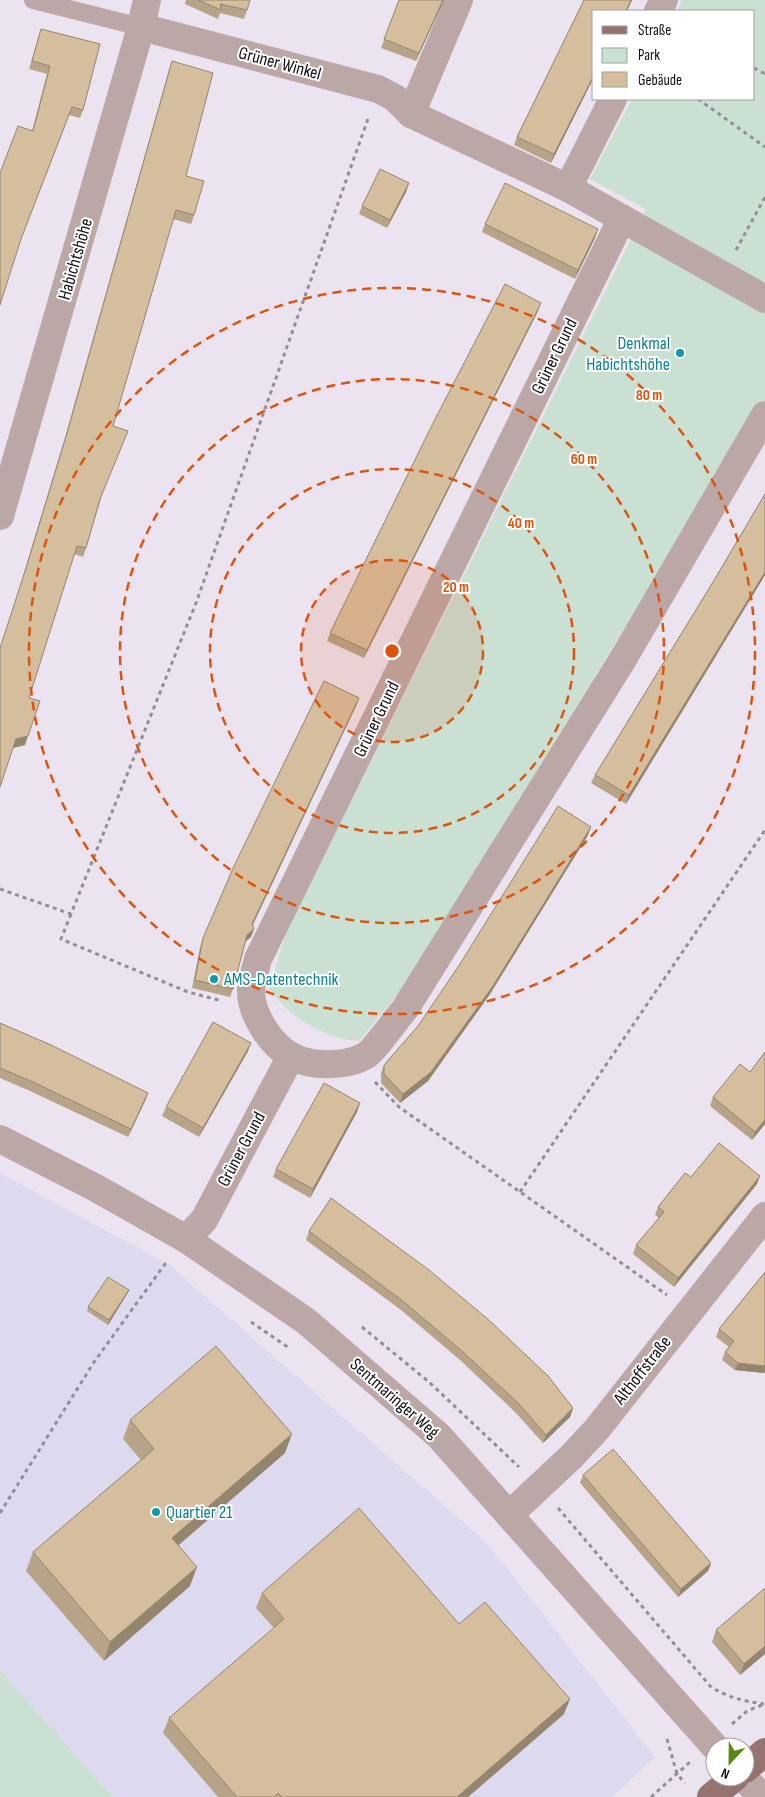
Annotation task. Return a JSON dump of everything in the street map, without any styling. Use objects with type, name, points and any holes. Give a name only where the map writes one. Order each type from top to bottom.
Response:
[{"type":"main road","points":[[755,1760],[765,1752]]},
{"type":"main road","points":[[711,1797],[723,1787]]},
{"type":"street","name":"Habichtshöhe","points":[[0,516],[141,28],[147,0]]},
{"type":"street","points":[[411,114],[459,0]]},
{"type":"street","name":"Grüner Winkel","points":[[141,28],[378,89],[395,98],[411,114],[568,188]]},
{"type":"street","points":[[613,100],[568,188],[765,299]]},
{"type":"street","name":"Grüner Grund","points":[[622,218],[258,959],[251,989],[257,1017],[270,1038],[291,1056],[327,1064],[354,1060],[367,1055],[405,1009],[623,658],[765,416]]},
{"type":"street","name":"Grüner Grund","points":[[186,1239],[204,1220],[291,1056]]},
{"type":"street","name":"Sentmaringer Weg","points":[[0,1139],[96,1188],[186,1239],[306,1321],[439,1436],[706,1737]]},
{"type":"street","name":"Althoffstraße","points":[[509,1515],[572,1456],[597,1428],[765,1216]]},
{"type":"street","points":[[752,1787],[762,1797]]},
{"type":"lane","points":[[33,0],[141,28]]},
{"type":"path","points":[[253,996],[229,1002],[202,997],[61,939],[196,603],[378,89]]},
{"type":"path","points":[[699,100],[765,147]]},
{"type":"path","points":[[722,275],[765,197]]},
{"type":"path","points":[[520,1192],[765,830]]},
{"type":"path","points":[[0,889],[71,914]]},
{"type":"path","points":[[354,1060],[399,1107],[689,1311]]},
{"type":"path","points":[[0,1513],[94,1362],[168,1260],[186,1239]]},
{"type":"path","points":[[160,1255],[176,1266]]},
{"type":"path","points":[[244,1317],[291,1349]]},
{"type":"path","points":[[662,1732],[667,1740],[677,1774]]},
{"type":"shaded area","points":[[0,1173],[168,1264],[488,1544],[655,1757],[612,1797],[113,1797],[0,1670]]},
{"type":"green space","points":[[682,0],[765,0],[765,399],[407,983],[359,1041],[332,1036],[308,1025],[297,1017],[269,989],[286,933],[646,209],[590,179],[631,100],[755,100],[755,10],[677,10]]},
{"type":"green space","points":[[0,1670],[113,1797],[0,1797]]},
{"type":"building","points":[[198,0],[250,0],[247,10],[220,4],[221,10]]},
{"type":"building","points":[[399,0],[443,0],[419,53],[384,39]]},
{"type":"building","points":[[584,0],[631,0],[626,10],[592,10],[592,79],[554,154],[517,137]]},
{"type":"building","points":[[41,29],[100,44],[83,110],[72,107],[21,239],[0,305],[0,173],[18,126],[33,131],[50,66],[32,61]]},
{"type":"building","points":[[172,61],[213,73],[186,176],[204,181],[194,215],[176,210],[113,426],[128,431],[100,499],[86,548],[77,546],[29,698],[40,701],[28,736],[16,739],[0,787],[0,648],[67,433]]},
{"type":"building","points":[[380,169],[409,183],[390,220],[362,206]]},
{"type":"building","points":[[505,183],[598,229],[578,270],[485,224]]},
{"type":"building","points":[[505,284],[541,303],[367,650],[330,633],[433,423]]},
{"type":"building","points":[[765,494],[765,572],[629,795],[595,775]]},
{"type":"building","points":[[324,681],[359,698],[252,924],[254,929],[247,935],[233,989],[195,980],[203,938],[234,866]]},
{"type":"building","points":[[558,806],[591,827],[493,986],[431,1072],[403,1094],[384,1074],[384,1065],[418,1026],[460,964]]},
{"type":"building","points":[[213,1022],[251,1043],[203,1128],[166,1107]]},
{"type":"building","points":[[0,1023],[51,1045],[148,1093],[131,1129],[0,1068]]},
{"type":"building","points":[[765,1052],[765,1120],[755,1132],[713,1097],[740,1064],[750,1072]]},
{"type":"building","points":[[324,1083],[360,1103],[313,1189],[276,1169]]},
{"type":"building","points":[[719,1143],[760,1176],[678,1278],[636,1245],[664,1212],[658,1207],[685,1173],[691,1177]]},
{"type":"building","points":[[331,1198],[429,1270],[490,1321],[548,1376],[573,1408],[546,1435],[519,1404],[463,1352],[404,1302],[309,1231]]},
{"type":"building","points":[[765,1272],[765,1366],[738,1363],[725,1352],[734,1341],[719,1329]]},
{"type":"building","points":[[108,1277],[129,1290],[109,1320],[88,1307]]},
{"type":"building","name":"Quartier 21","points":[[216,1346],[292,1434],[172,1538],[197,1567],[110,1642],[33,1552],[154,1449],[130,1420]]},
{"type":"building","points":[[613,1449],[711,1563],[681,1589],[583,1475]]},
{"type":"building","points":[[359,1508],[459,1624],[485,1602],[570,1699],[457,1797],[282,1797],[278,1793],[274,1797],[237,1797],[169,1718],[284,1619],[262,1593]]},
{"type":"building","points":[[765,1588],[765,1646],[744,1664],[716,1630]]},
{"type":"place","name":"Denkmal Habichtshöhe","points":[[680,353]]},
{"type":"place","name":"AMS-Datentechnik","points":[[214,979]]},
{"type":"place","name":"Quartier 21","points":[[156,1512]]}]
